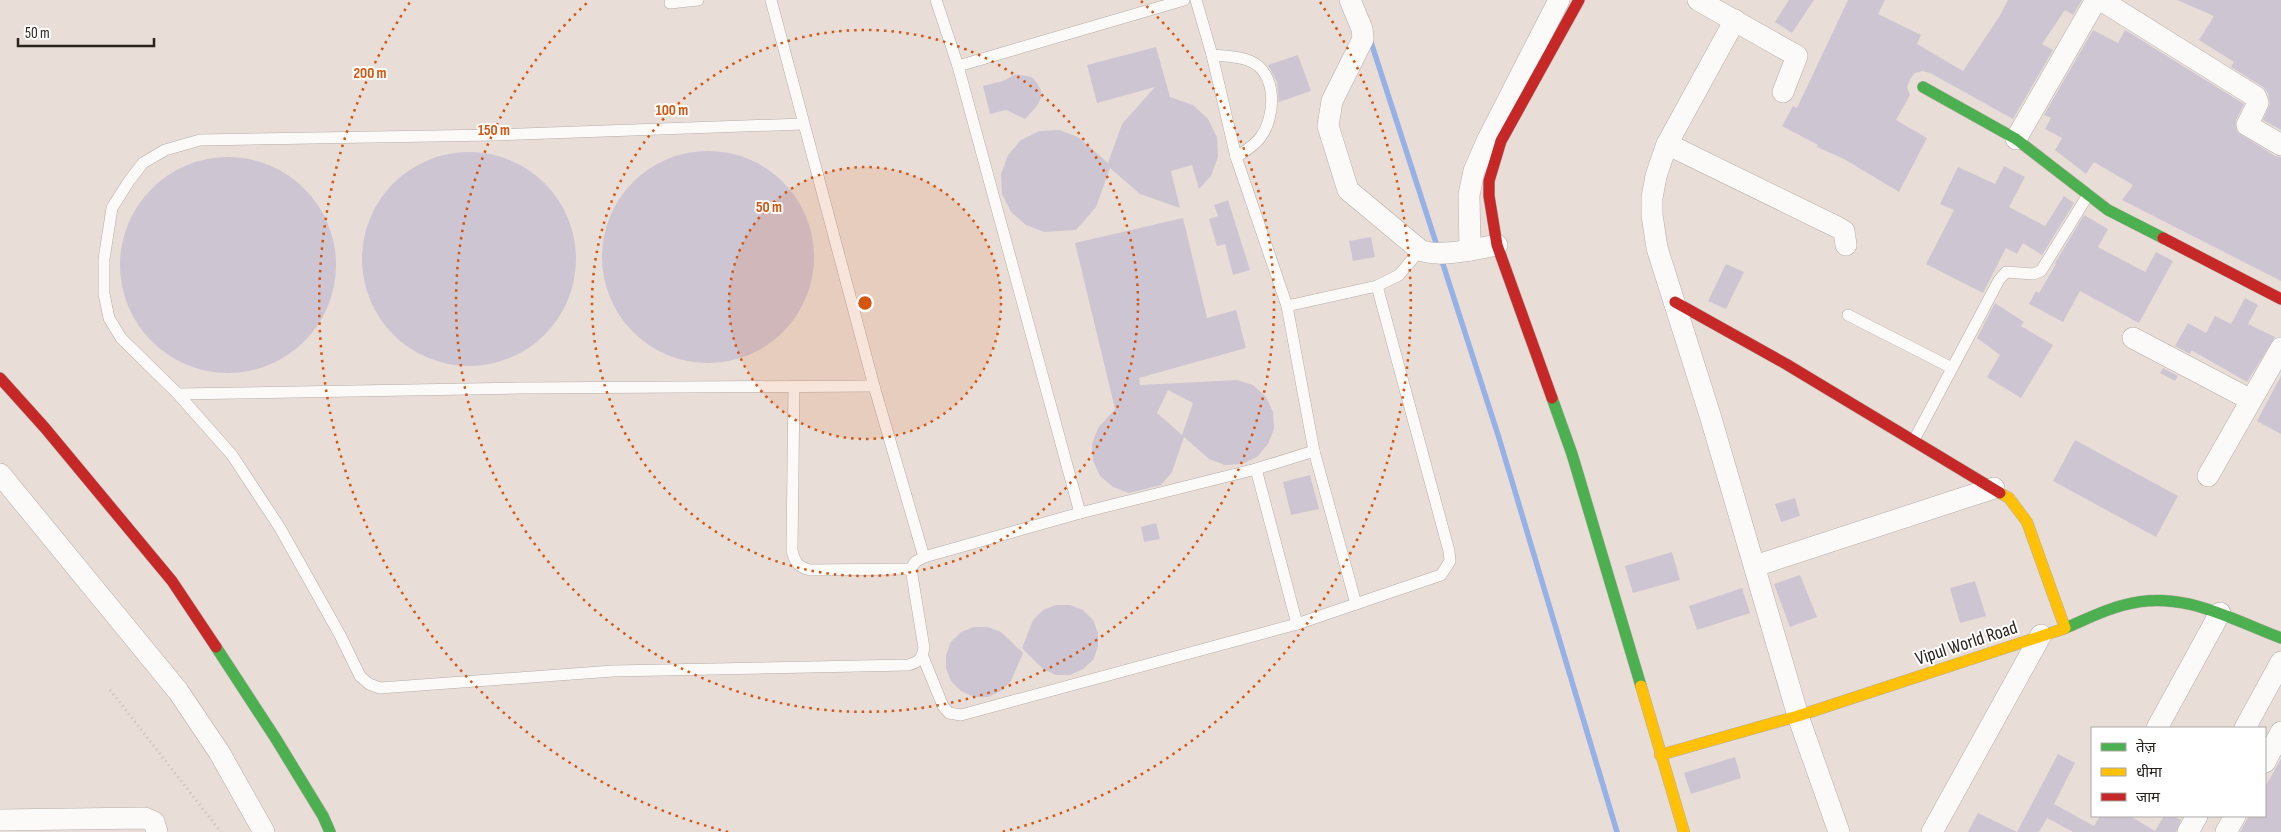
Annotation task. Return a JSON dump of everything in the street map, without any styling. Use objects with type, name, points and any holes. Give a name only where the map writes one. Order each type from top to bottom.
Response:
[{"type":"street","points":[[1350,0],[1362,29],[1363,39],[1332,100],[1328,126],[1348,190],[1354,197],[1443,251],[1497,245]]},
{"type":"street","points":[[1443,251],[1469,195],[1474,171],[1487,141],[1559,0]]},
{"type":"street","points":[[1579,0],[1501,141],[1489,181],[1489,196],[1497,245],[1572,454],[1684,832]]},
{"type":"street","points":[[1698,0],[1797,56],[1783,92]]},
{"type":"street","points":[[2016,139],[2096,0]]},
{"type":"street","points":[[2101,0],[2256,97],[2258,103],[2247,125],[2281,145]]},
{"type":"street","points":[[1735,20],[1667,144],[1656,176],[1652,198],[1652,214],[1658,248],[1798,716],[1839,832]]},
{"type":"street","points":[[1923,87],[2016,139],[2108,210],[2281,299]]},
{"type":"street","points":[[1667,144],[1837,227],[1844,231],[1846,245]]},
{"type":"street","points":[[1675,302],[1786,364],[2009,498],[2027,522],[2065,628]]},
{"type":"street","points":[[2133,338],[2251,400]]},
{"type":"street","points":[[2208,476],[2281,348]]},
{"type":"street","points":[[0,378],[45,428],[172,581],[276,739],[330,832]]},
{"type":"street","points":[[0,474],[178,691],[219,752],[264,832]]},
{"type":"street","points":[[1754,566],[1994,488]]},
{"type":"street","name":"Vipul World Road","points":[[1660,755],[1798,716],[2065,628],[2123,605],[2149,600],[2166,599],[2190,603],[2281,638]]},
{"type":"street","points":[[2158,727],[2220,613]]},
{"type":"street","points":[[1932,832],[2041,636]]},
{"type":"street","points":[[2246,727],[2281,662]]},
{"type":"street","points":[[2266,760],[2281,732]]},
{"type":"street","points":[[2188,832],[2196,817]]},
{"type":"street","points":[[2226,832],[2234,817]]},
{"type":"street","points":[[0,820],[145,818],[154,822],[157,832]]},
{"type":"lane","points":[[670,4],[698,0]]},
{"type":"lane","points":[[770,0],[874,386],[924,556]]},
{"type":"lane","points":[[936,0],[958,66],[1080,513]]},
{"type":"lane","points":[[958,66],[1184,0]]},
{"type":"lane","points":[[1196,0],[1212,55],[1236,157],[1287,306],[1314,451],[1356,604]]},
{"type":"lane","points":[[1212,55],[1249,60],[1256,64],[1265,72],[1273,96],[1268,122],[1260,138],[1236,157]]},
{"type":"lane","points":[[802,124],[494,135],[200,140],[164,150],[143,163],[112,208],[104,259],[104,294],[110,318],[121,338],[178,394],[232,455],[275,520],[360,676],[369,684],[380,688],[613,671],[908,665],[917,663],[923,657]]},
{"type":"lane","points":[[1914,440],[1999,280],[2006,272],[2033,274],[2041,271],[2088,195]]},
{"type":"lane","points":[[1287,306],[1377,286],[1443,251]]},
{"type":"lane","points":[[1314,451],[924,556],[915,562],[911,569],[924,648],[923,657],[943,706],[949,713],[961,715],[1297,624],[1442,575],[1450,561],[1377,286]]},
{"type":"lane","points":[[1848,315],[1952,368]]},
{"type":"lane","points":[[794,386],[792,551],[800,568],[810,570],[911,569]]},
{"type":"lane","points":[[178,394],[520,388],[874,386]]},
{"type":"lane","points":[[1256,468],[1297,624]]},
{"type":"path","points":[[110,690],[221,832]]},
{"type":"building","points":[[1789,0],[1814,0],[1792,33],[1775,22]]},
{"type":"building","points":[[1848,0],[1885,0],[1878,14],[1921,35],[1917,44],[1963,71],[2008,0],[2082,0],[2073,15],[2065,10],[2042,44],[2053,50],[2013,119],[1930,73],[1922,71],[1915,73],[1907,87],[1910,95],[1896,120],[1927,138],[1899,192],[1844,159],[1817,147],[1818,145],[1782,126],[1793,106],[1797,108]]},
{"type":"building","points":[[2177,0],[2281,0],[2281,130],[2263,120],[2270,104],[2268,93],[2263,87],[2231,67],[2234,62],[2199,40],[2214,16]]},
{"type":"building","points":[[2093,30],[2118,43],[2125,30],[2244,104],[2236,120],[2237,132],[2275,156],[2281,157],[2281,281],[2122,200],[2133,185],[2094,162],[2086,174],[2055,150],[2062,138],[2045,129],[2051,118],[2044,115]]},
{"type":"building","points":[[1156,47],[1170,97],[1193,105],[1208,119],[1217,137],[1218,157],[1211,176],[1199,189],[1192,165],[1171,171],[1180,208],[1140,194],[1110,168],[1096,207],[1076,230],[1044,232],[1026,225],[1011,212],[1002,194],[1001,174],[1008,155],[1021,140],[1039,131],[1059,130],[1078,137],[1108,163],[1122,124],[1155,87],[1097,103],[1087,65]]},
{"type":"building","points":[[1298,55],[1311,91],[1279,102],[1277,82],[1268,65]]},
{"type":"building","points":[[1016,74],[1032,77],[1037,83],[1041,90],[1041,98],[1037,106],[1025,119],[1006,110],[990,114],[983,86],[1003,81]]},
{"type":"building","points":[[708,151],[729,153],[749,159],[767,169],[783,182],[796,198],[806,216],[812,236],[814,257],[812,278],[806,298],[796,316],[783,332],[767,345],[749,355],[729,361],[708,363],[687,361],[667,355],[649,345],[633,332],[620,316],[610,298],[604,278],[602,257],[604,236],[610,216],[620,198],[633,182],[649,169],[667,159],[687,153]]},
{"type":"building","points":[[469,152],[490,154],[519,165],[537,177],[551,191],[563,209],[571,228],[576,259],[574,280],[563,309],[551,327],[537,341],[519,353],[500,361],[469,366],[448,364],[419,353],[401,341],[387,327],[375,309],[367,290],[362,259],[364,238],[375,209],[387,191],[401,177],[419,165],[438,157]]},
{"type":"building","points":[[217,157],[239,157],[269,165],[288,175],[305,188],[318,205],[328,224],[336,254],[336,276],[328,306],[318,325],[305,342],[288,355],[259,369],[239,373],[217,373],[197,369],[177,360],[159,349],[144,334],[124,296],[120,276],[120,254],[124,234],[133,214],[144,196],[159,181],[197,161]]},
{"type":"building","points":[[2004,166],[2025,177],[2009,207],[2045,226],[2064,196],[2074,203],[2042,255],[2023,243],[2017,254],[2006,248],[1983,293],[1926,264],[1954,210],[1940,204],[1958,167],[1995,184]]},
{"type":"building","points":[[1228,200],[1250,270],[1233,275],[1225,244],[1217,246],[1209,219],[1218,216],[1214,205]]},
{"type":"building","points":[[2084,215],[2108,229],[2098,247],[2145,272],[2156,252],[2173,261],[2139,323],[2080,291],[2063,322],[2029,304],[2036,291],[2039,293]]},
{"type":"building","points":[[1183,218],[1207,318],[1236,310],[1246,348],[1139,378],[1140,385],[1237,380],[1253,385],[1266,397],[1273,412],[1274,429],[1268,444],[1257,457],[1242,464],[1225,465],[1209,459],[1184,437],[1172,472],[1161,485],[1129,493],[1113,487],[1100,476],[1093,461],[1092,444],[1098,428],[1115,409],[1075,243]],"holes":[[[1168,390],[1193,403],[1182,435],[1157,413]]]},
{"type":"building","points":[[1371,237],[1375,257],[1353,261],[1349,241]]},
{"type":"building","points":[[1726,264],[1744,272],[1726,309],[1708,301]]},
{"type":"building","points":[[2245,298],[2258,305],[2248,324],[2275,337],[2247,382],[2193,351],[2190,354],[2175,346],[2188,323],[2206,333],[2215,316],[2231,324]]},
{"type":"building","points":[[1995,303],[2024,322],[2021,326],[2053,345],[2021,398],[1987,377],[2000,355],[1977,338]]},
{"type":"building","points":[[2163,368],[2178,376],[2175,381],[2160,373]]},
{"type":"building","points":[[2281,376],[2281,434],[2257,421]]},
{"type":"building","points":[[2075,440],[2178,496],[2156,537],[2053,481]]},
{"type":"building","points":[[1310,475],[1319,509],[1291,515],[1283,482]]},
{"type":"building","points":[[1795,498],[1800,516],[1781,522],[1775,504]]},
{"type":"building","points":[[1156,523],[1160,539],[1144,542],[1141,527]]},
{"type":"building","points":[[1672,552],[1680,580],[1633,593],[1625,566]]},
{"type":"building","points":[[1800,575],[1817,617],[1790,627],[1774,584]]},
{"type":"building","points":[[1975,581],[1986,616],[1960,623],[1950,588]]},
{"type":"building","points":[[1742,588],[1750,613],[1697,630],[1689,606]]},
{"type":"building","points":[[1056,605],[1070,605],[1083,610],[1093,620],[1098,633],[1098,647],[1093,660],[1083,669],[1070,675],[1056,675],[1043,669],[1022,648],[1033,620],[1043,610]]},
{"type":"building","points":[[974,627],[988,627],[1001,632],[1023,653],[1011,681],[1001,691],[988,697],[974,697],[961,691],[951,681],[946,668],[946,655],[951,642],[961,632]]},
{"type":"building","points":[[2058,754],[2075,763],[2054,804],[2094,826],[2099,817],[2132,817],[2155,831],[2163,817],[2176,817],[2181,820],[2176,832],[2073,832],[2047,818],[2039,832],[2017,832]]},
{"type":"building","points":[[1735,757],[1741,778],[1691,794],[1684,773]]},
{"type":"building","points":[[2281,759],[2281,832],[2240,832],[2248,817],[2266,817],[2266,785]]},
{"type":"building","points":[[1978,813],[2017,832],[1968,832]]},
{"type":"waterway","points":[[1370,39],[1438,249]]},
{"type":"waterway","points":[[1441,258],[1499,438],[1617,832]]},
{"type":"traffic: fast","points":[[1923,87],[2016,139],[2108,210],[2163,238]]},
{"type":"traffic: fast","points":[[1552,398],[1572,454],[1641,686]]},
{"type":"traffic: fast","points":[[2063,629],[2116,607],[2145,601],[2165,601],[2185,603],[2204,608],[2281,638]]},
{"type":"traffic: fast","points":[[216,647],[276,739],[323,816],[330,832]]},
{"type":"traffic: slow","points":[[2000,493],[2009,498],[2027,522],[2065,628]]},
{"type":"traffic: slow","points":[[1660,755],[1798,716],[2063,629]]},
{"type":"traffic: slow","points":[[1641,686],[1684,832]]},
{"type":"traffic: jam","points":[[1552,398],[1497,245],[1489,196],[1489,181],[1501,141],[1579,0]]},
{"type":"traffic: jam","points":[[2163,238],[2281,299]]},
{"type":"traffic: jam","points":[[1675,302],[1786,364],[2000,493]]},
{"type":"traffic: jam","points":[[0,378],[45,428],[172,581],[216,647]]}]
